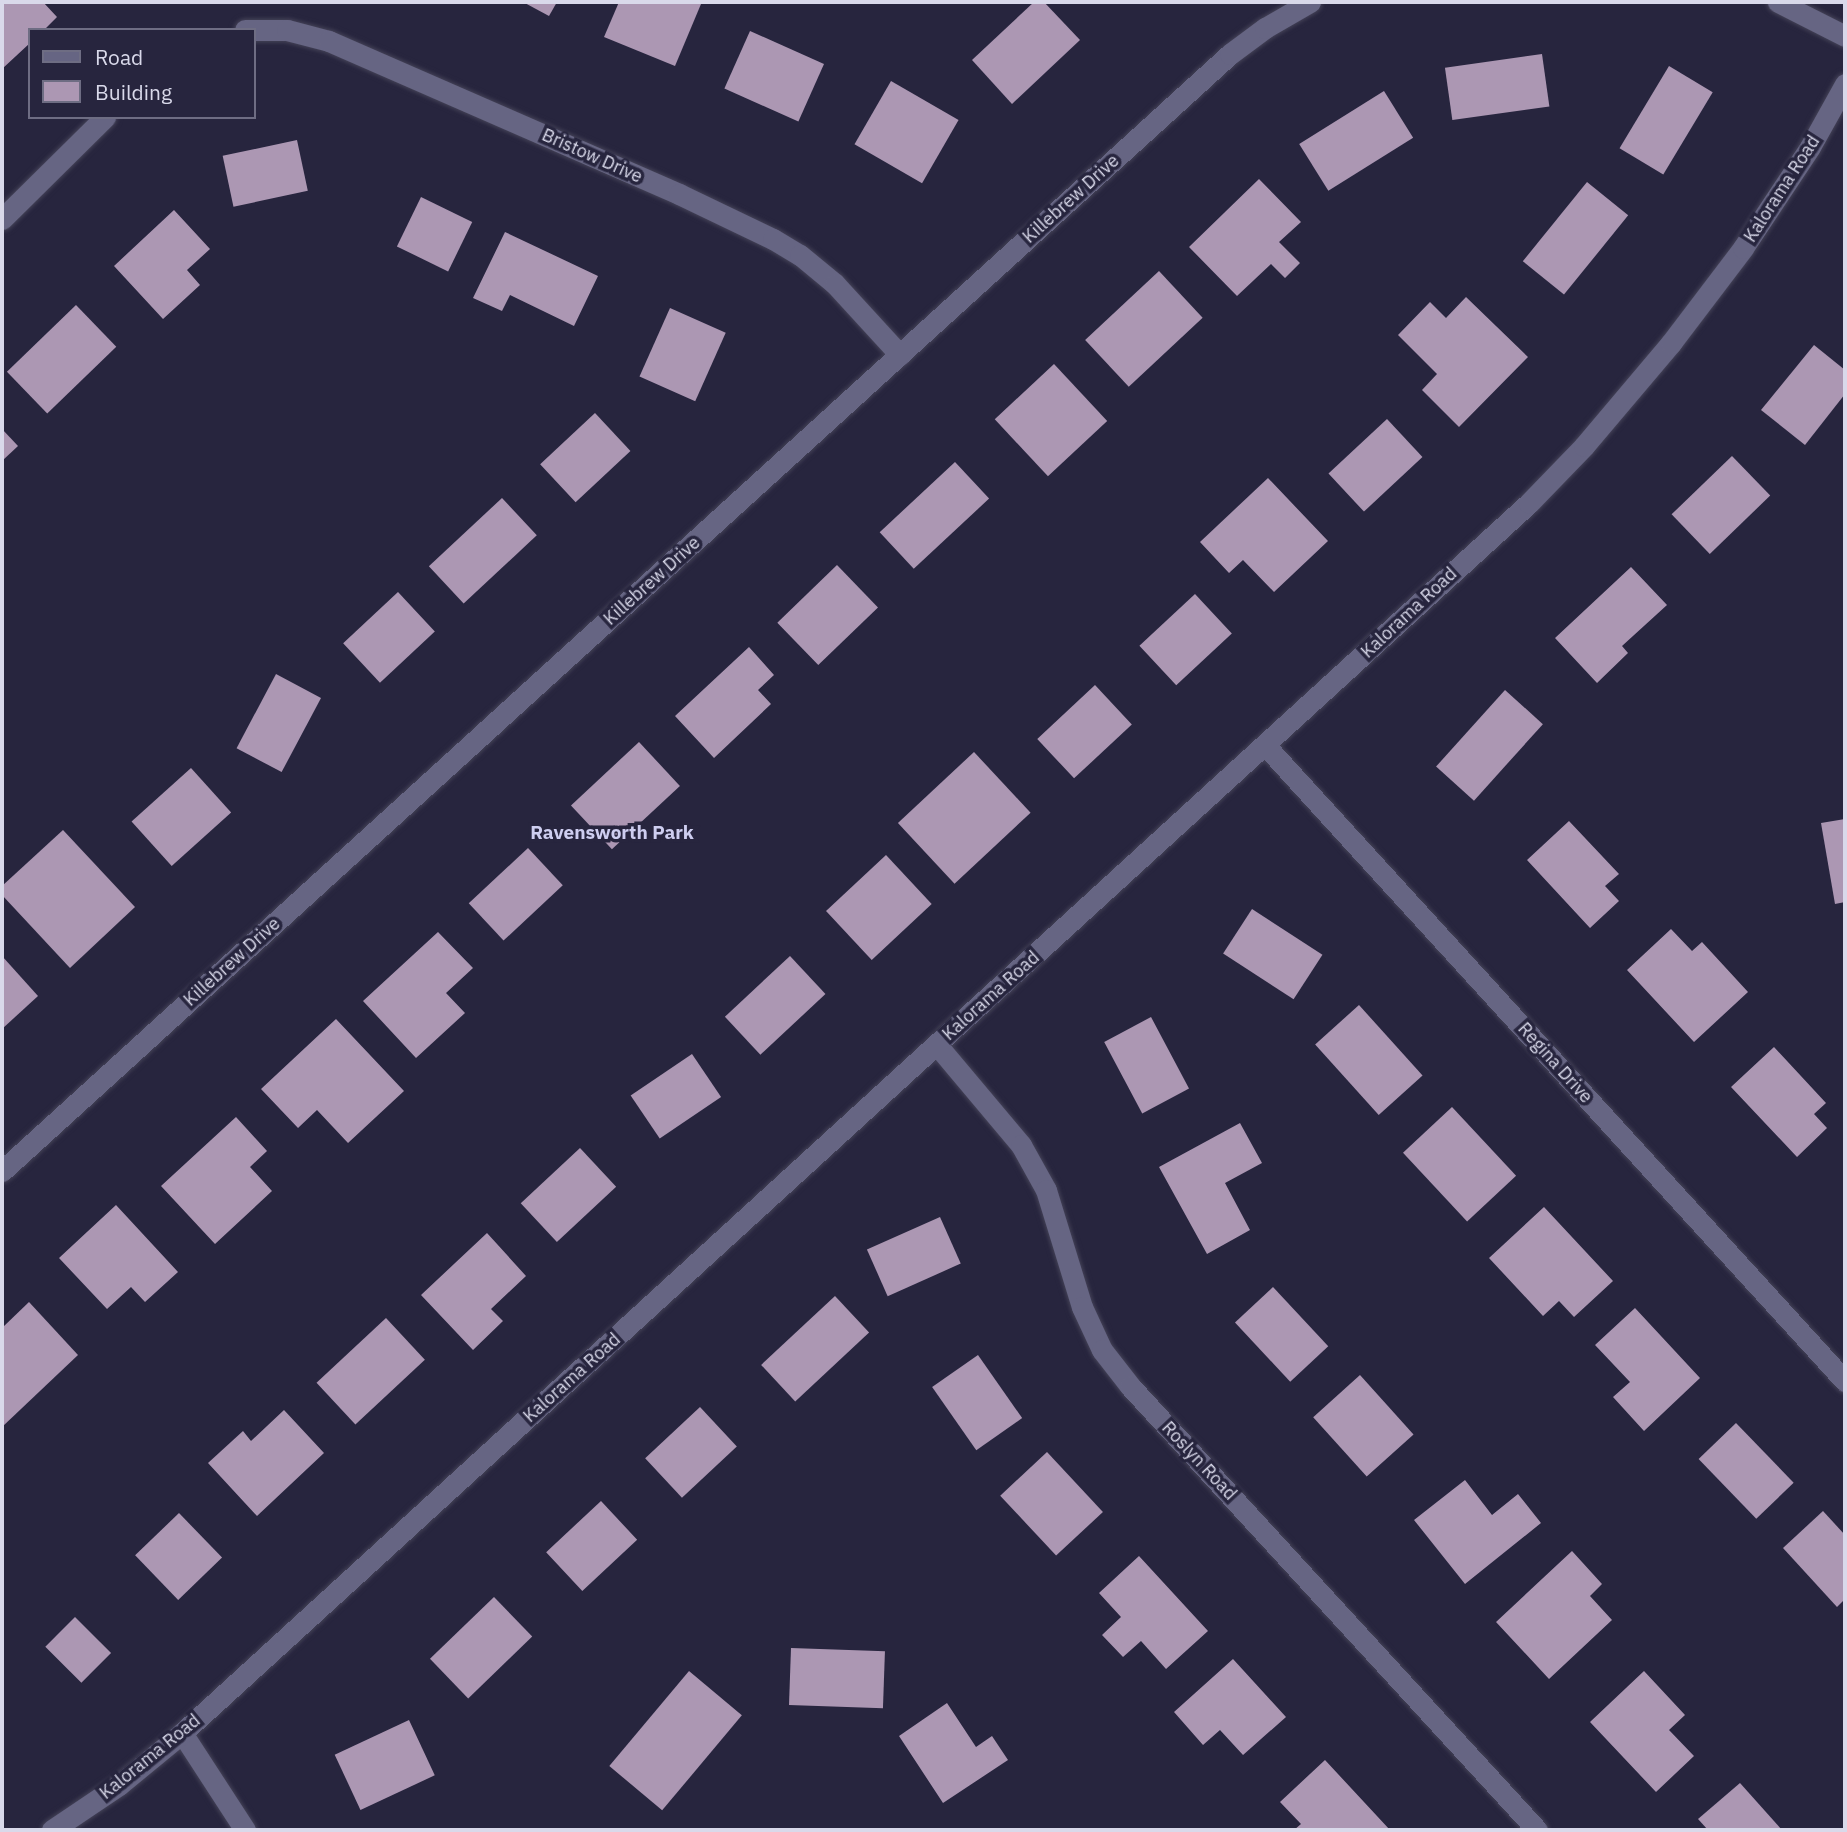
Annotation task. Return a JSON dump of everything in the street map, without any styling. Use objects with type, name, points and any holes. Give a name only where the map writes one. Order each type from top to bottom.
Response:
[{"type":"street","name":"Killebrew Drive","points":[[2,1171],[1230,54],[1265,28],[1310,2]]},
{"type":"street","points":[[1778,2],[1845,36]]},
{"type":"street","name":"Bristow Drive","points":[[256,30],[287,30],[329,41],[679,194],[773,239],[800,255],[835,284],[900,355]]},
{"type":"street","name":"Kalorama Road","points":[[52,1830],[119,1785],[182,1733],[1529,503],[1584,446],[1671,343],[1743,248],[1810,147],[1845,84]]},
{"type":"street","points":[[2,219],[103,119]]},
{"type":"street","name":"Regina Drive","points":[[1265,745],[1845,1381]]},
{"type":"street","name":"Roslyn Road","points":[[937,1045],[1021,1145],[1046,1190],[1082,1307],[1102,1350],[1130,1386],[1537,1830]]},
{"type":"street","points":[[182,1733],[245,1830]]},
{"type":"building","points":[[2,2],[43,2],[57,17],[46,28],[28,28],[28,45],[2,69]]},
{"type":"building","points":[[523,2],[557,2],[549,16]]},
{"type":"building","points":[[619,2],[701,4],[675,66],[604,37]]},
{"type":"building","points":[[1034,2],[1044,2],[1080,40],[1012,104],[972,60]]},
{"type":"building","points":[[750,31],[824,64],[798,121],[724,89]]},
{"type":"building","points":[[1542,54],[1549,106],[1452,120],[1445,68]]},
{"type":"building","points":[[1669,66],[1713,92],[1663,175],[1620,148]]},
{"type":"building","points":[[891,81],[959,120],[922,183],[854,144]]},
{"type":"building","points":[[1384,91],[1413,138],[1328,191],[1299,144]]},
{"type":"building","points":[[297,140],[308,191],[233,207],[223,156]]},
{"type":"building","points":[[1259,179],[1301,222],[1279,242],[1300,263],[1285,278],[1271,264],[1237,296],[1189,247]]},
{"type":"building","points":[[1587,182],[1628,215],[1564,295],[1523,261]]},
{"type":"building","points":[[421,197],[472,222],[448,271],[397,246]]},
{"type":"building","points":[[174,210],[210,249],[187,270],[200,285],[163,319],[114,266]]},
{"type":"building","points":[[505,232],[598,276],[574,326],[510,295],[502,311],[473,298]]},
{"type":"building","points":[[1159,271],[1203,318],[1129,387],[1085,340]]},
{"type":"building","points":[[1466,297],[1528,357],[1459,427],[1422,390],[1437,374],[1398,335],[1430,302],[1446,318]]},
{"type":"building","points":[[76,305],[116,347],[47,413],[7,372]]},
{"type":"building","points":[[670,308],[726,333],[695,401],[639,377]]},
{"type":"building","points":[[1814,345],[1845,370],[1845,394],[1805,445],[1761,410]]},
{"type":"building","points":[[1054,364],[1107,421],[1048,476],[995,419]]},
{"type":"building","points":[[595,413],[630,451],[576,502],[540,464]]},
{"type":"building","points":[[1387,419],[1422,457],[1364,512],[1328,474]]},
{"type":"building","points":[[2,429],[18,446],[2,461]]},
{"type":"building","points":[[1732,456],[1770,496],[1710,554],[1672,514]]},
{"type":"building","points":[[955,462],[989,499],[914,569],[880,532]]},
{"type":"building","points":[[1268,478],[1328,541],[1274,592],[1243,560],[1229,573],[1200,542]]},
{"type":"building","points":[[502,498],[537,535],[464,603],[429,566]]},
{"type":"building","points":[[837,565],[878,607],[818,665],[777,623]]},
{"type":"building","points":[[1631,567],[1667,605],[1622,646],[1628,653],[1597,683],[1555,638]]},
{"type":"building","points":[[398,592],[435,631],[380,683],[343,643]]},
{"type":"building","points":[[1195,594],[1232,633],[1176,685],[1139,646]]},
{"type":"building","points":[[749,647],[774,675],[758,690],[771,704],[714,758],[675,716]]},
{"type":"building","points":[[276,674],[321,698],[282,772],[237,748]]},
{"type":"building","points":[[1095,685],[1132,724],[1074,778],[1037,739]]},
{"type":"building","points":[[1505,690],[1543,724],[1474,801],[1436,767]]},
{"type":"building","points":[[639,742],[680,786],[612,849],[571,805]]},
{"type":"building","points":[[974,752],[1031,813],[955,884],[898,823]]},
{"type":"building","points":[[191,768],[231,813],[172,866],[132,822]]},
{"type":"building","points":[[1845,819],[1845,902],[1835,904],[1821,823]]},
{"type":"building","points":[[1569,821],[1619,874],[1605,886],[1619,901],[1590,928],[1527,860]]},
{"type":"building","points":[[63,830],[135,907],[70,968],[2,895],[2,886]]},
{"type":"building","points":[[528,848],[563,885],[504,941],[469,903]]},
{"type":"building","points":[[886,855],[932,904],[872,960],[826,911]]},
{"type":"building","points":[[1252,909],[1322,955],[1294,999],[1223,953]]},
{"type":"building","points":[[1671,929],[1692,951],[1702,942],[1748,992],[1694,1042],[1627,970]]},
{"type":"building","points":[[438,932],[473,968],[446,993],[465,1013],[416,1058],[363,1001]]},
{"type":"building","points":[[2,956],[38,996],[2,1029]]},
{"type":"building","points":[[790,956],[825,994],[760,1055],[725,1017]]},
{"type":"building","points":[[1359,1005],[1423,1076],[1379,1115],[1315,1044]]},
{"type":"building","points":[[1151,1017],[1189,1089],[1142,1113],[1104,1042]]},
{"type":"building","points":[[336,1019],[404,1091],[348,1143],[317,1110],[298,1128],[261,1089]]},
{"type":"building","points":[[1774,1047],[1826,1103],[1814,1114],[1827,1128],[1797,1157],[1731,1087]]},
{"type":"building","points":[[692,1054],[721,1097],[660,1138],[631,1095]]},
{"type":"building","points":[[1452,1107],[1516,1176],[1467,1221],[1403,1153]]},
{"type":"building","points":[[236,1117],[267,1151],[250,1167],[272,1191],[215,1244],[161,1186]]},
{"type":"building","points":[[1240,1123],[1262,1163],[1225,1183],[1250,1230],[1207,1254],[1159,1167]]},
{"type":"building","points":[[580,1148],[616,1187],[557,1242],[521,1203]]},
{"type":"building","points":[[116,1205],[178,1272],[145,1302],[131,1287],[107,1309],[59,1258]]},
{"type":"building","points":[[1544,1207],[1613,1281],[1574,1317],[1559,1301],[1543,1316],[1489,1258]]},
{"type":"building","points":[[940,1217],[961,1264],[888,1296],[867,1250]]},
{"type":"building","points":[[487,1233],[526,1276],[491,1309],[503,1321],[473,1350],[421,1295]]},
{"type":"building","points":[[1273,1287],[1328,1346],[1290,1382],[1235,1322]]},
{"type":"building","points":[[835,1296],[869,1333],[795,1401],[761,1365]]},
{"type":"building","points":[[29,1302],[78,1355],[2,1427],[2,1328]]},
{"type":"building","points":[[1635,1308],[1700,1378],[1644,1431],[1613,1397],[1630,1382],[1595,1345]]},
{"type":"building","points":[[386,1318],[425,1360],[355,1424],[317,1383]]},
{"type":"building","points":[[978,1355],[1022,1418],[976,1450],[932,1387]]},
{"type":"building","points":[[1360,1375],[1414,1434],[1367,1477],[1313,1417]]},
{"type":"building","points":[[700,1407],[737,1446],[682,1498],[645,1458]]},
{"type":"building","points":[[284,1410],[324,1453],[257,1516],[208,1463],[243,1431],[251,1441]]},
{"type":"building","points":[[1736,1423],[1794,1483],[1756,1519],[1699,1459]]},
{"type":"building","points":[[1047,1452],[1103,1512],[1056,1556],[1000,1496]]},
{"type":"building","points":[[1465,1480],[1492,1515],[1518,1494],[1541,1523],[1465,1584],[1414,1520]]},
{"type":"building","points":[[601,1501],[637,1540],[582,1591],[546,1552]]},
{"type":"building","points":[[1823,1511],[1845,1535],[1845,1599],[1837,1607],[1783,1548]]},
{"type":"building","points":[[179,1513],[222,1558],[178,1600],[135,1555]]},
{"type":"building","points":[[1572,1551],[1602,1584],[1590,1596],[1612,1620],[1549,1679],[1496,1622]]},
{"type":"building","points":[[1139,1556],[1208,1631],[1166,1669],[1141,1641],[1123,1657],[1102,1635],[1121,1617],[1099,1593]]},
{"type":"building","points":[[494,1597],[532,1637],[468,1698],[430,1659]]},
{"type":"building","points":[[75,1617],[111,1653],[81,1683],[45,1647]]},
{"type":"building","points":[[791,1648],[885,1651],[883,1708],[789,1705]]},
{"type":"building","points":[[1233,1659],[1286,1717],[1243,1755],[1220,1730],[1203,1745],[1174,1712]]},
{"type":"building","points":[[689,1671],[742,1715],[662,1810],[609,1766]]},
{"type":"building","points":[[1644,1671],[1685,1715],[1669,1730],[1694,1756],[1656,1792],[1590,1722]]},
{"type":"building","points":[[947,1703],[976,1747],[992,1736],[1008,1760],[943,1803],[899,1736]]},
{"type":"building","points":[[409,1720],[435,1775],[360,1810],[335,1755]]},
{"type":"building","points":[[1325,1760],[1390,1830],[1294,1830],[1301,1824],[1280,1802]]},
{"type":"building","points":[[1740,1783],[1782,1830],[1708,1830],[1698,1819]]},
{"type":"district","name":"Ravensworth Park","points":[[612,833]]}]
